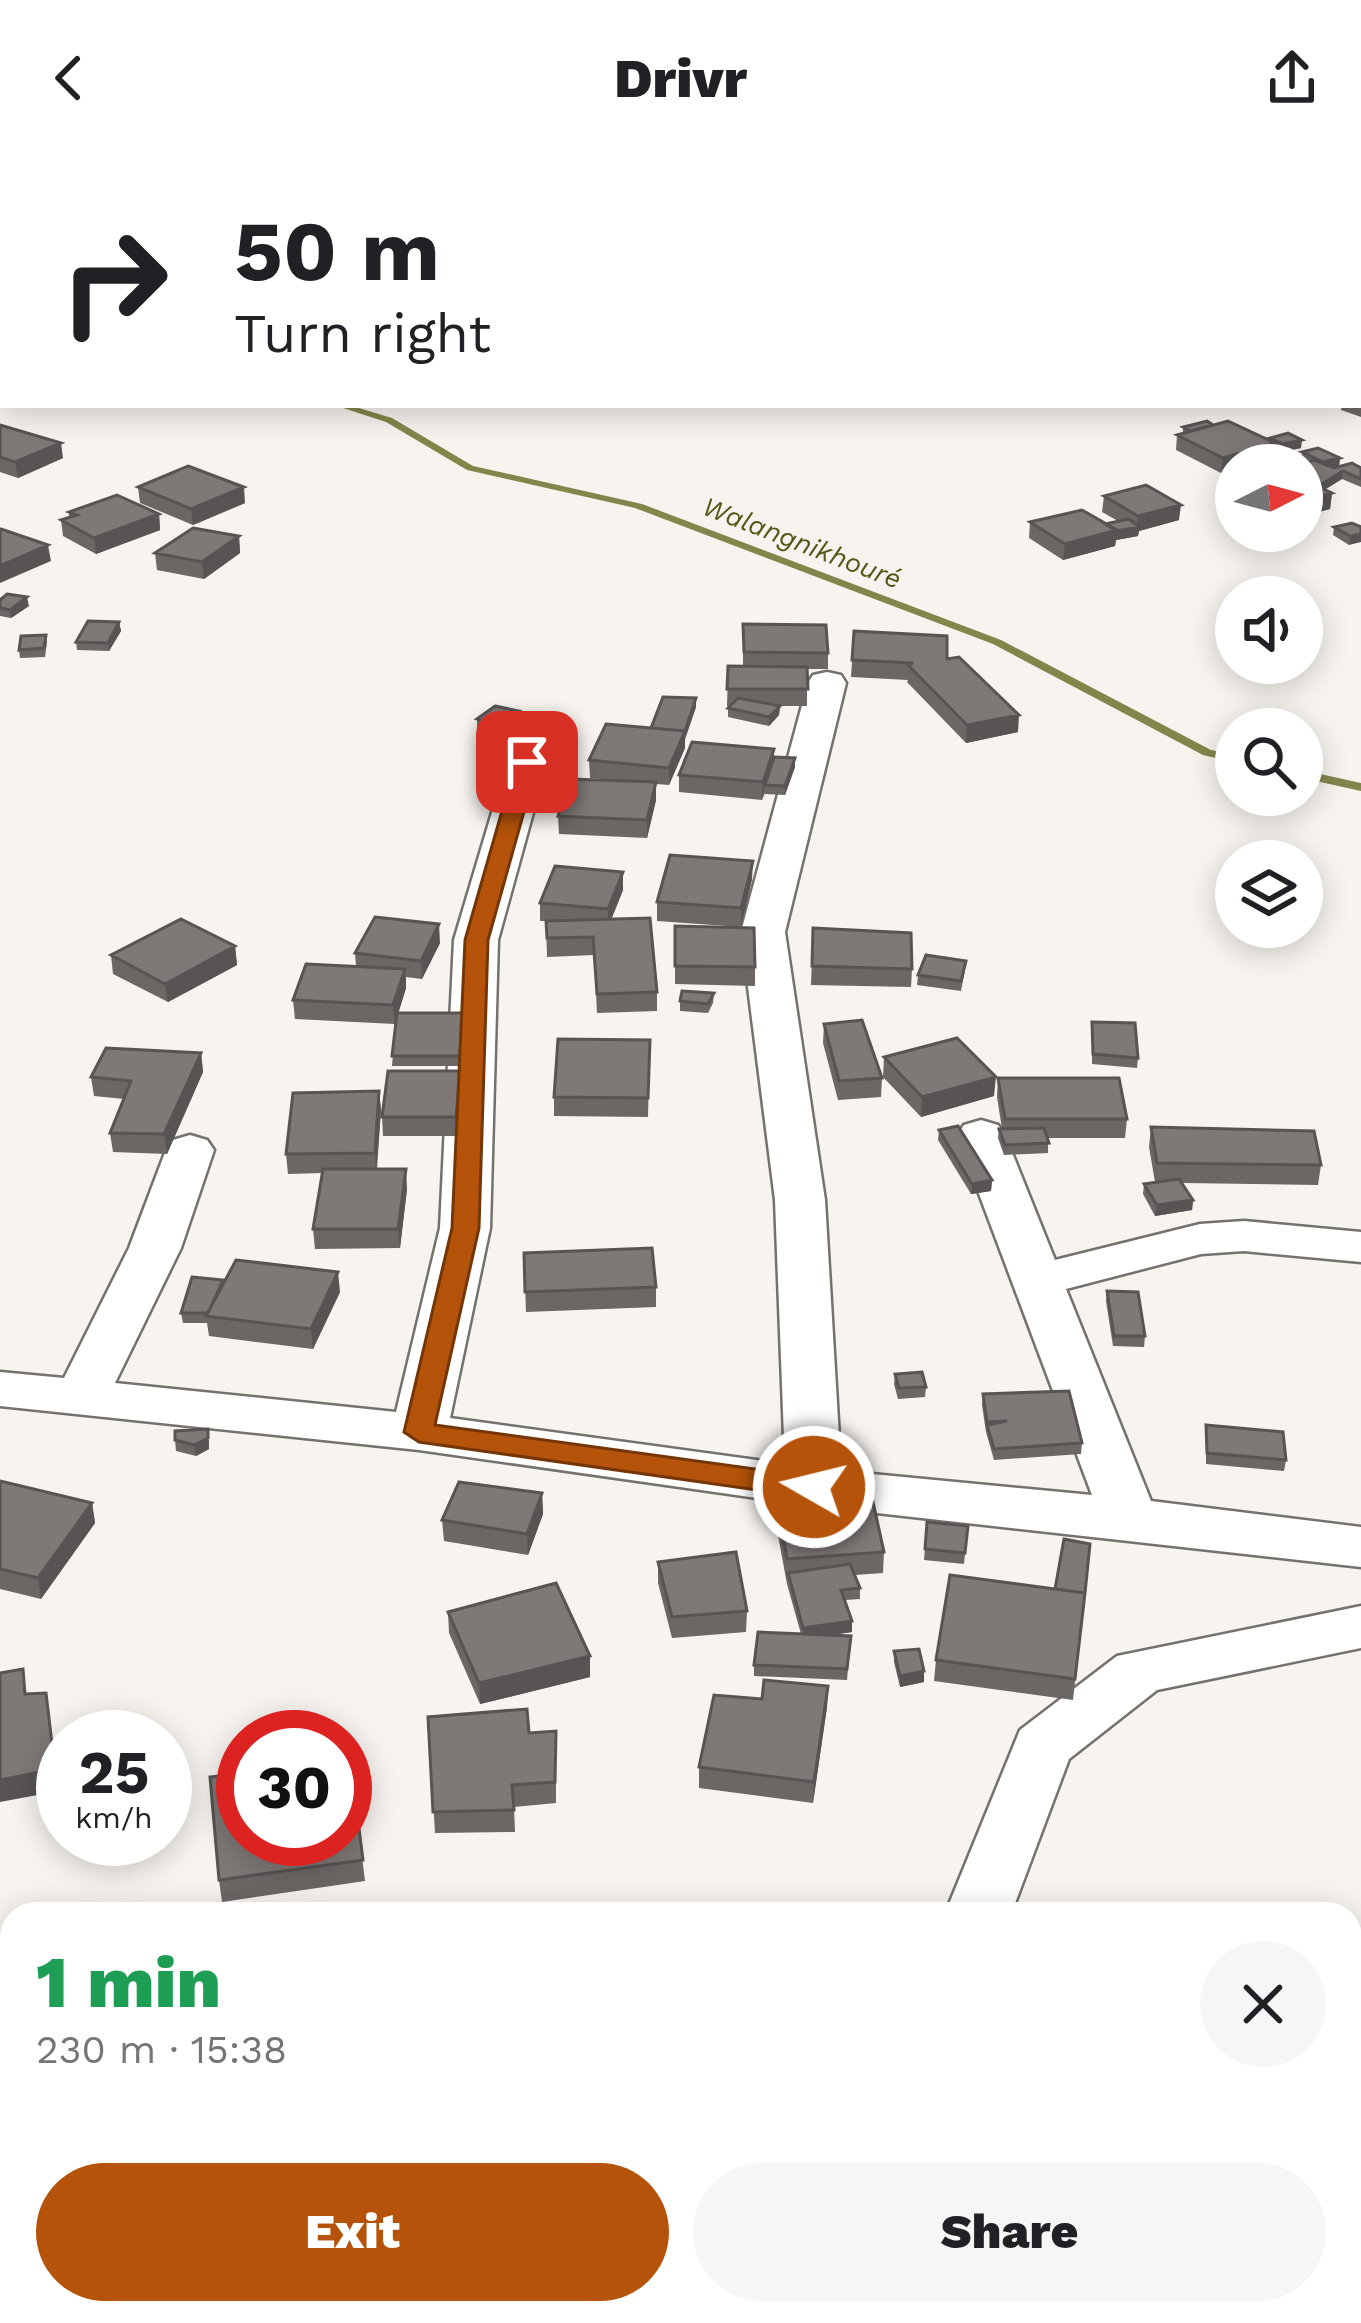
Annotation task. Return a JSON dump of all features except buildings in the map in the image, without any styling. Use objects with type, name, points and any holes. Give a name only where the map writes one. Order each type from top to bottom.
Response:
[{"type":"street","points":[[814,1487],[800,1200],[763,932],[827,683]]},
{"type":"street","points":[[419,1432],[465,1228],[476,940],[527,762]]},
{"type":"street","points":[[981,1135],[1129,1518]]},
{"type":"street","points":[[81,1398],[155,1248],[190,1150]]},
{"type":"street","points":[[1038,1280],[1200,1239],[1244,1236],[1361,1247]]},
{"type":"street","points":[[0,1389],[419,1432],[814,1487],[1361,1547]]},
{"type":"street","points":[[983,1902],[1042,1745],[1139,1672],[1361,1627]]},
{"type":"waterway","name":"Walangnikhouré","points":[[349,408],[389,420],[470,468],[638,506],[997,642],[1215,755]]},
{"type":"waterway","name":"Walangnikhouré","points":[[1323,779],[1361,787]]},
{"type":"route","points":[[527,762],[476,940],[479,964],[465,1228],[419,1432],[814,1487]]}]
